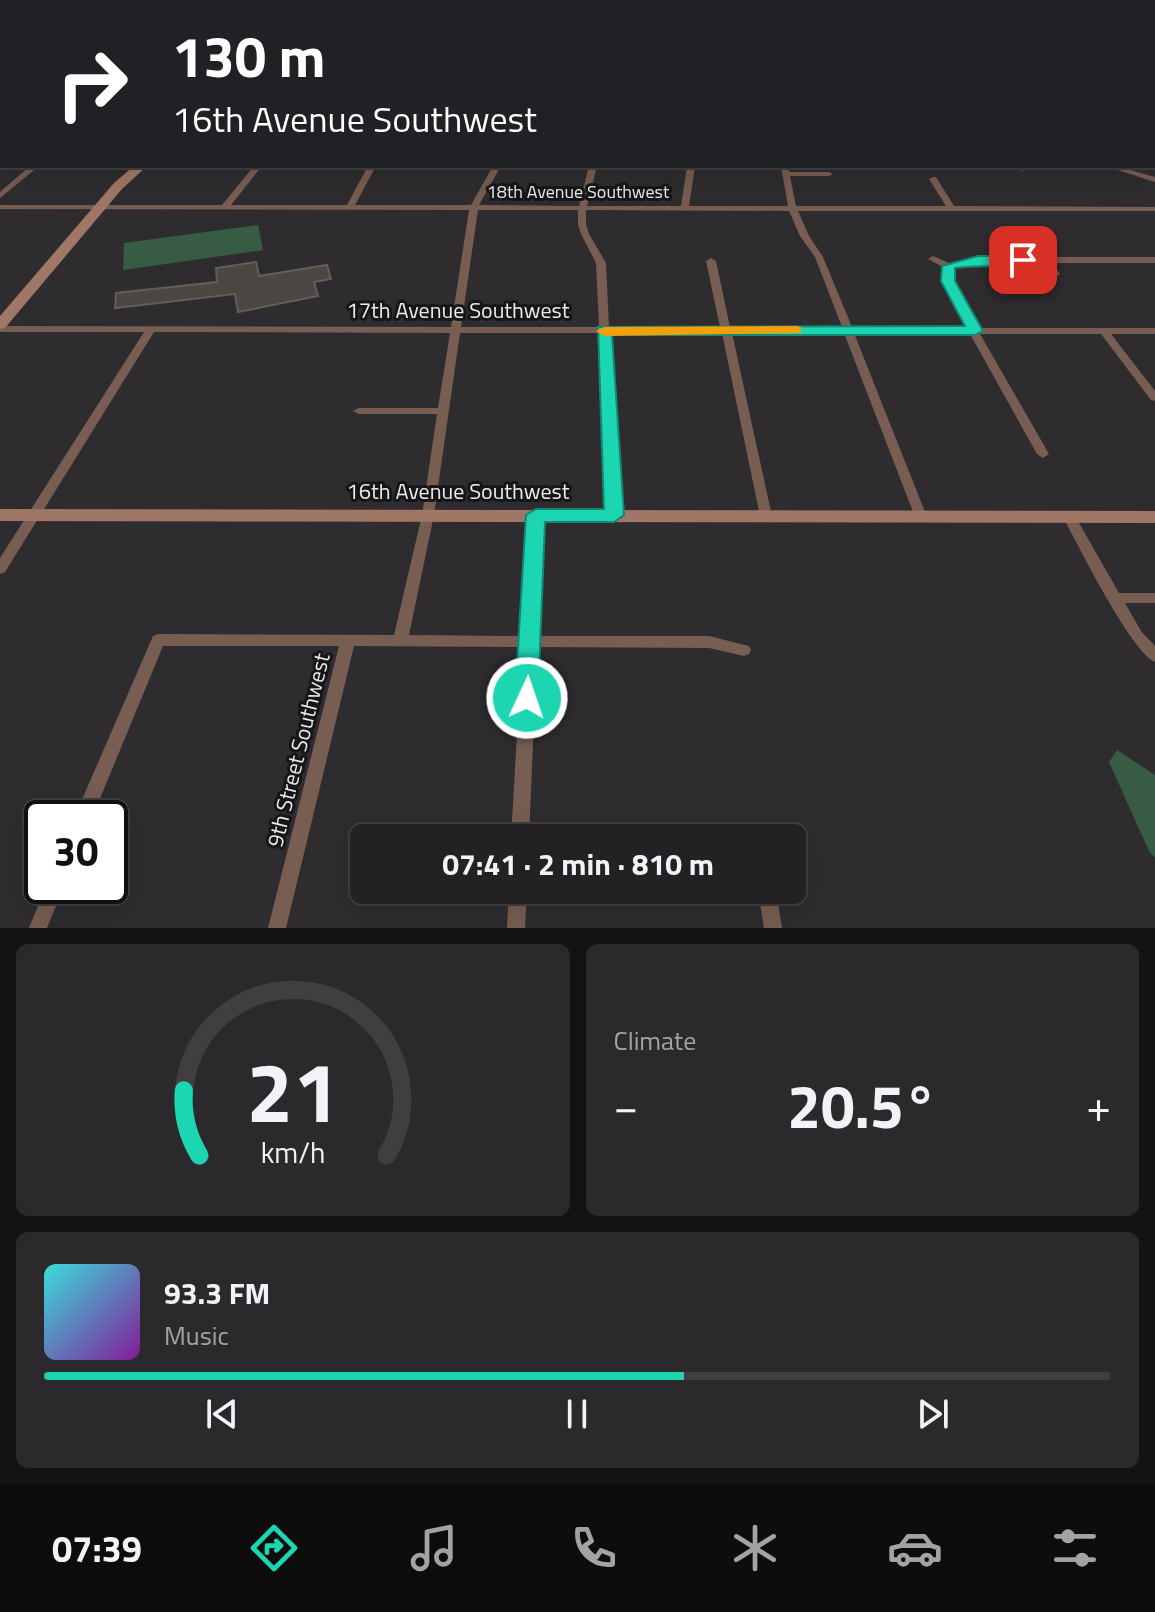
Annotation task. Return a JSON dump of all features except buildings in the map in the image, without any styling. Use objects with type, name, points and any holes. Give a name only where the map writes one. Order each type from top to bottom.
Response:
[{"type":"street","points":[[0,196],[33,168]]},
{"type":"street","points":[[0,327],[101,207],[139,168]]},
{"type":"street","points":[[225,207],[256,168]]},
{"type":"street","points":[[350,207],[371,168]]},
{"type":"street","points":[[400,641],[428,515],[474,207],[496,168]]},
{"type":"street","points":[[592,168],[582,208],[583,234],[601,263],[614,515]]},
{"type":"street","points":[[685,208],[691,168]]},
{"type":"street","points":[[1117,168],[1155,180]]},
{"type":"street","points":[[1141,174],[1155,169]]},
{"type":"street","points":[[829,174],[786,170],[791,209],[805,238],[819,257],[921,517]]},
{"type":"street","points":[[933,179],[952,209]]},
{"type":"street","name":"18th Avenue Southwest","points":[[0,207],[1155,209]]},
{"type":"street","points":[[933,259],[948,266],[978,260],[1155,260]]},
{"type":"street","points":[[1045,260],[1055,274]]},
{"type":"street","points":[[711,261],[766,516]]},
{"type":"street","points":[[948,266],[948,281],[953,294],[1043,454]]},
{"type":"street","name":"17th Avenue Southwest","points":[[0,327],[1155,331]]},
{"type":"street","points":[[0,569],[151,329]]},
{"type":"street","points":[[1103,330],[1155,398]]},
{"type":"street","points":[[359,411],[443,411]]},
{"type":"street","name":"16th Avenue Southwest","points":[[0,515],[1155,517]]},
{"type":"street","points":[[521,824],[536,515]]},
{"type":"street","points":[[1069,517],[1136,635],[1155,656]]},
{"type":"street","points":[[1116,598],[1155,598]]},
{"type":"street","points":[[91,800],[158,640],[348,641]]},
{"type":"street","name":"9th Street Southwest","points":[[277,928],[348,641],[709,642],[744,650]]},
{"type":"street","points":[[38,928],[48,904]]},
{"type":"street","points":[[516,928],[517,904]]},
{"type":"street","points":[[769,904],[773,928]]},
{"type":"green space","points":[[258,225],[263,250],[123,270],[124,243]]},
{"type":"green space","points":[[1117,750],[1155,775],[1155,858],[1109,762]]},
{"type":"slow traffic","points":[[604,331],[796,330]]},
{"type":"route","points":[[527,698],[536,515],[614,515],[604,330],[975,331],[953,294],[948,281],[948,266],[978,260],[1023,260]]}]
